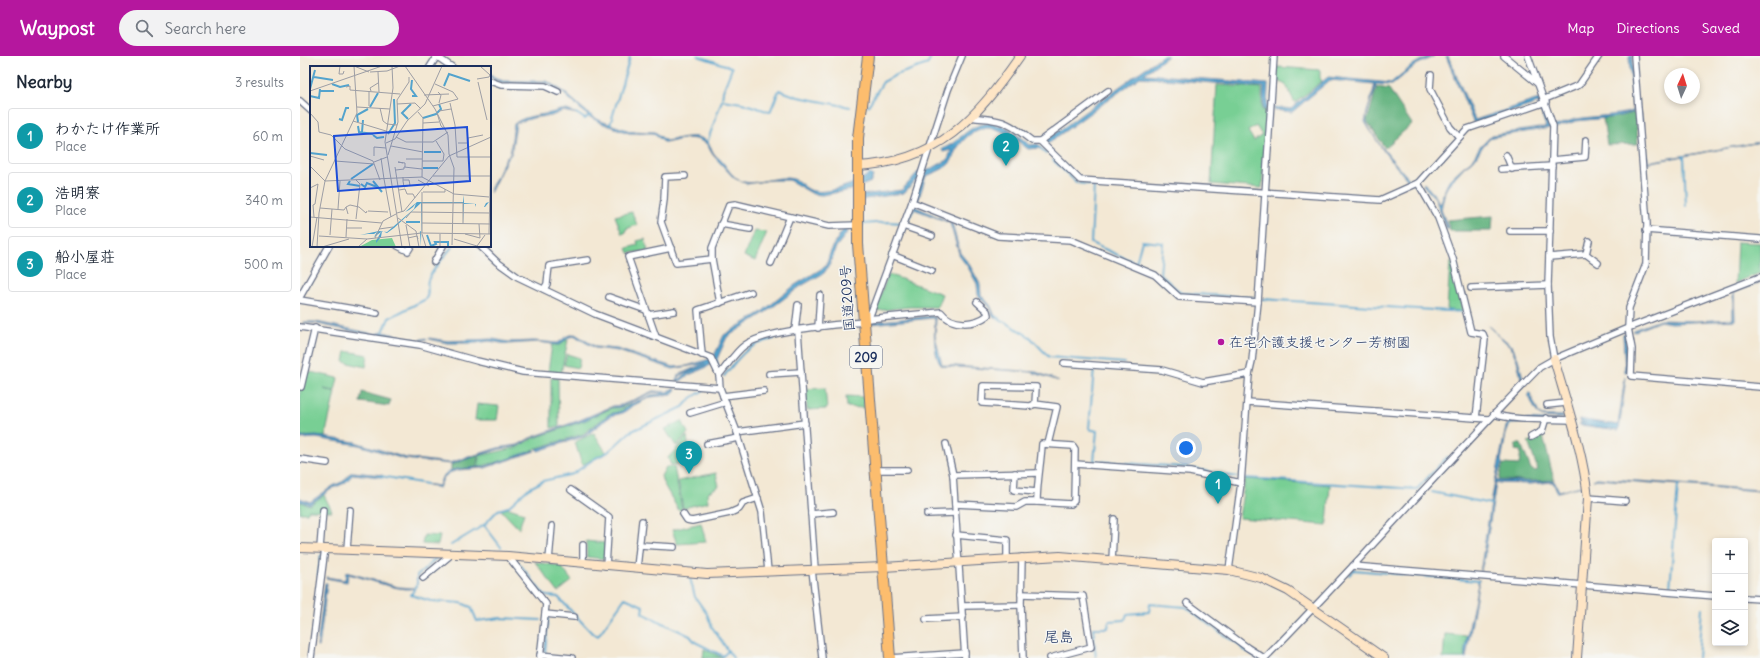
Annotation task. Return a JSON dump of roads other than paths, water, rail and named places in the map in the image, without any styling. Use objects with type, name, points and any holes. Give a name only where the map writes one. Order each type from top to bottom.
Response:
[{"type":"highway","name":"国道209号","points":[[868,56],[862,98],[857,166],[857,225],[890,658]]},
{"type":"street","points":[[431,66],[436,56],[451,66]]},
{"type":"street","points":[[865,320],[904,226],[948,90],[962,56]]},
{"type":"street","points":[[857,166],[876,165],[928,149],[960,128],[997,89],[1020,56]]},
{"type":"street","points":[[1229,570],[1241,483],[1249,374],[1252,361],[1258,302],[1274,56]]},
{"type":"street","points":[[1504,56],[1538,84]]},
{"type":"street","points":[[1528,56],[1553,126],[1548,285],[1550,337],[1554,359],[1585,472],[1588,498],[1577,658]]},
{"type":"street","points":[[1040,141],[1080,180],[1380,200],[1418,183],[1466,129],[1545,101],[1579,85],[1599,56]]},
{"type":"street","points":[[1634,56],[1646,230],[1646,264],[1629,308],[1628,328],[1632,349],[1631,376],[1760,387]]},
{"type":"street","points":[[1431,75],[1430,89],[1450,127],[1460,137]]},
{"type":"street","points":[[491,80],[501,85],[545,86],[558,92]]},
{"type":"street","points":[[972,117],[981,120],[993,119],[1007,123],[1032,141],[1040,141],[1108,91]]},
{"type":"street","points":[[300,101],[310,110]]},
{"type":"street","points":[[1501,169],[1585,158],[1586,140]]},
{"type":"street","points":[[1506,155],[1512,168]]},
{"type":"street","points":[[684,176],[665,177],[664,206],[661,222],[676,263],[712,259]]},
{"type":"street","points":[[1418,183],[1438,218],[1453,259],[1471,332],[1483,334],[1485,339],[1476,418]]},
{"type":"street","points":[[912,202],[998,236],[1071,240],[1155,275],[1179,297],[1258,302]]},
{"type":"street","points":[[720,303],[712,259],[712,248],[729,205],[735,204],[829,226],[857,225]]},
{"type":"street","points":[[771,263],[790,217]]},
{"type":"street","points":[[721,224],[750,229]]},
{"type":"street","points":[[904,226],[932,236]]},
{"type":"street","points":[[1646,230],[1760,239]]},
{"type":"street","points":[[1510,231],[1550,231]]},
{"type":"street","points":[[1586,254],[1590,241]]},
{"type":"street","points":[[328,247],[300,298],[377,313]]},
{"type":"street","points":[[400,247],[408,251],[410,247]]},
{"type":"street","points":[[434,262],[442,247]]},
{"type":"street","points":[[481,247],[497,262],[518,277],[595,314],[710,358],[719,375],[720,388],[738,435],[762,512],[768,571]]},
{"type":"street","points":[[656,337],[628,257],[671,248]]},
{"type":"street","points":[[1549,257],[1586,254],[1598,263]]},
{"type":"street","points":[[892,255],[932,271]]},
{"type":"street","points":[[544,289],[547,284],[549,266],[588,260]]},
{"type":"street","points":[[1187,603],[1248,648],[1265,658],[1313,610],[1489,419],[1540,367],[1554,359],[1628,328],[1760,277]]},
{"type":"street","points":[[1471,288],[1548,285]]},
{"type":"street","points":[[702,355],[698,310],[751,292]]},
{"type":"street","points":[[818,328],[820,295]]},
{"type":"street","points":[[609,297],[647,312],[674,311]]},
{"type":"street","points":[[719,375],[744,346],[758,338],[865,320],[941,312],[950,320],[972,323],[988,315],[987,311],[977,302]]},
{"type":"street","points":[[798,305],[796,331],[801,372],[811,514],[813,569],[822,658]]},
{"type":"street","points":[[300,327],[315,328],[420,345],[477,362],[523,372],[720,388]]},
{"type":"street","points":[[301,387],[315,328]]},
{"type":"street","points":[[1064,363],[1162,370],[1203,382],[1249,374]]},
{"type":"street","points":[[769,374],[801,372]]},
{"type":"street","points":[[1035,404],[1036,387],[983,386],[982,403],[1030,406],[1035,404],[1057,407],[1048,444]]},
{"type":"street","points":[[723,396],[764,391]]},
{"type":"street","points":[[690,413],[726,402]]},
{"type":"street","points":[[1247,402],[1489,419]]},
{"type":"street","points":[[1547,404],[1566,403]]},
{"type":"street","points":[[1494,414],[1501,417],[1512,418],[1571,420]]},
{"type":"street","points":[[1532,437],[1542,431],[1546,418]]},
{"type":"street","points":[[707,444],[738,435],[804,423]]},
{"type":"street","points":[[890,658],[965,655],[953,475],[946,444]]},
{"type":"street","points":[[954,504],[1016,507],[1025,502],[1070,504],[1074,501],[1075,449],[1073,446],[1042,444],[1042,459],[1038,473],[1037,502]]},
{"type":"street","points":[[300,459],[327,463]]},
{"type":"street","points":[[1075,464],[1190,472],[1241,483]]},
{"type":"street","points":[[876,470],[907,470]]},
{"type":"street","points":[[1015,473],[1014,490],[1037,492]]},
{"type":"street","points":[[953,475],[1038,473]]},
{"type":"street","points":[[571,490],[609,517],[606,566]]},
{"type":"street","points":[[683,514],[687,520],[692,521],[730,513],[738,509],[743,503],[758,498]]},
{"type":"street","points":[[1588,498],[1625,501]]},
{"type":"street","points":[[312,658],[323,548],[323,510]]},
{"type":"street","points":[[347,549],[350,510]]},
{"type":"street","points":[[811,514],[833,512]]},
{"type":"street","points":[[927,514],[955,513]]},
{"type":"street","points":[[1112,560],[1114,519]]},
{"type":"street","points":[[637,568],[642,521]]},
{"type":"street","points":[[549,560],[552,526]]},
{"type":"street","points":[[956,535],[1007,540],[1007,558]]},
{"type":"street","points":[[583,545],[583,563]]},
{"type":"street","points":[[640,545],[674,547]]},
{"type":"street","points":[[300,548],[454,552],[708,574],[1060,556],[1229,570],[1261,578],[1281,588],[1384,658]]},
{"type":"street","points":[[423,578],[454,552]]},
{"type":"street","points":[[508,556],[546,604],[540,656],[572,658]]},
{"type":"street","points":[[1022,557],[1021,605],[1023,658]]},
{"type":"street","points":[[1353,566],[1712,596]]},
{"type":"street","points":[[1021,594],[1083,596],[1091,647],[1050,658]]},
{"type":"street","points":[[1748,598],[1760,599]]},
{"type":"street","points":[[962,606],[1021,605]]},
{"type":"street","points":[[545,614],[574,617]]},
{"type":"street","points":[[926,619],[963,617]]},
{"type":"water","points":[[1162,56],[1168,56],[1144,74],[1268,84],[1267,110],[1263,109],[1264,87],[1140,77],[1047,144],[1045,141]]},
{"type":"water","points":[[1430,56],[1435,56],[1416,65],[1392,85],[1376,84],[1370,104],[1375,84],[1330,80],[1292,112],[1274,110],[1274,107],[1291,109],[1328,77],[1391,83],[1414,64]]},
{"type":"water","points":[[1446,56],[1448,56],[1475,120],[1539,99],[1549,127],[1576,119],[1633,111],[1629,56],[1632,56],[1634,112],[1616,117],[1576,121],[1558,127],[1492,137],[1483,146],[1474,160],[1465,166],[1451,181],[1445,191],[1441,209],[1448,229],[1447,230],[1435,198],[1423,185],[1424,183],[1436,197],[1439,204],[1449,180],[1464,166],[1471,161],[1480,147],[1492,135],[1546,127],[1538,103],[1474,124]]},
{"type":"water","points":[[491,75],[503,81],[547,81],[563,91],[590,115],[601,121],[630,131],[655,132],[666,141],[687,137],[698,137],[707,142],[714,154],[736,178],[741,181],[751,183],[758,182],[747,184],[734,178],[713,155],[706,143],[696,139],[687,138],[665,143],[653,133],[629,133],[601,123],[588,116],[562,92],[547,83],[502,83],[491,78]]},
{"type":"water","points":[[567,110],[577,114],[563,111],[551,116],[536,117],[516,123],[511,154],[506,160],[491,191],[491,188],[505,159],[510,154],[514,124],[524,118]]},
{"type":"water","points":[[1641,114],[1648,162],[1760,142],[1646,163]]},
{"type":"water","points":[[1366,118],[1368,125],[1371,131],[1365,122]]},
{"type":"water","points":[[990,123],[1008,128],[1030,145],[1038,144],[1041,148],[1028,149],[1010,136],[993,128],[984,128],[976,131],[967,137],[958,147],[948,165],[941,170],[926,176],[916,207],[952,223],[960,253],[969,264],[980,284],[981,295],[990,305],[996,318],[994,318],[990,308],[978,295],[977,284],[968,267],[960,257],[950,223],[914,209],[917,179],[904,193],[865,199],[861,203],[862,195],[902,190],[918,172],[924,172],[948,160],[951,150],[943,152],[942,149],[949,146],[969,130],[982,124]]},
{"type":"water","points":[[1375,137],[1411,181],[1410,183],[1385,153]]},
{"type":"water","points":[[870,173],[873,176],[871,182],[851,190],[822,195],[813,194],[789,180],[768,180],[789,178],[796,180],[810,190],[824,191],[842,188],[858,181]]},
{"type":"water","points":[[847,229],[847,233],[836,247],[830,264],[824,273],[801,286],[766,312],[727,337],[717,359],[707,367],[687,376],[679,382],[676,381],[678,375],[705,363],[673,369],[618,351],[595,348],[575,336],[569,337],[559,345],[538,342],[507,344],[489,341],[476,343],[448,343],[429,338],[448,341],[493,339],[508,342],[534,341],[558,343],[567,336],[575,334],[596,347],[617,349],[673,367],[687,366],[713,358],[724,335],[762,312],[795,285],[826,266],[832,247],[843,230]],"holes":[[[706,365],[686,374],[678,381],[681,375]]]},
{"type":"water","points":[[1760,282],[1734,293],[1735,320],[1671,323],[1660,321],[1633,332],[1633,330],[1660,320],[1696,321],[1733,319],[1733,293]]},
{"type":"water","points":[[932,316],[936,318],[935,336],[942,365],[1036,372],[1059,381],[1031,372],[942,366],[937,357],[934,337],[935,319],[933,318],[870,324],[870,322]]},
{"type":"water","points":[[303,322],[316,322],[374,334],[383,332],[418,340],[427,339],[419,341],[386,335],[374,336]]},
{"type":"water","points":[[1488,326],[1512,346],[1518,359],[1523,378],[1521,379],[1517,360],[1511,347]]},
{"type":"water","points":[[1625,333],[1627,372],[1625,372],[1623,334]]},
{"type":"water","points":[[1625,377],[1619,430],[1580,425],[1580,423],[1586,423],[1579,421],[1579,419],[1618,425]]},
{"type":"water","points":[[673,388],[676,389],[672,395],[651,397],[632,406],[623,413],[611,416],[585,436],[538,451],[537,449],[584,435],[610,414],[622,411],[631,404],[652,395],[670,394],[674,389],[668,394],[653,392],[620,407],[612,407],[585,420],[531,438],[518,446],[499,449],[451,464],[404,459],[359,445],[316,438],[300,439],[300,437],[317,436],[355,442],[406,458],[449,463],[498,448],[518,445],[530,438],[613,406],[622,405],[653,391],[668,392]]},
{"type":"water","points":[[1530,393],[1539,414],[1542,416],[1563,416],[1564,418],[1543,417],[1537,413],[1528,394]]},
{"type":"water","points":[[1511,419],[1564,421],[1564,424],[1548,422],[1510,424],[1506,434],[1501,461],[1502,463],[1496,481],[1554,481],[1559,491],[1582,486],[1557,492],[1553,482],[1530,484],[1496,483],[1484,559],[1480,573],[1492,497],[1506,427]]},
{"type":"water","points":[[534,450],[535,451],[485,468],[458,470],[449,473],[444,477],[439,488],[425,484],[439,486],[442,477],[449,471],[484,467]]},
{"type":"water","points":[[353,472],[382,475],[381,477],[353,474],[345,483],[333,488],[310,504],[300,501],[300,498],[310,502],[333,486],[344,481],[349,474]]},
{"type":"water","points":[[1597,478],[1760,491],[1598,479],[1593,480]]},
{"type":"water","points":[[346,572],[398,587],[414,588],[408,589],[392,587],[348,574],[347,582],[326,578],[345,580]]},
{"type":"water","points":[[1479,579],[1466,658],[1465,658],[1465,647]]},
{"type":"water","points":[[325,583],[327,583],[319,647],[317,647]]},
{"type":"waterway","points":[[698,56],[731,67]]},
{"type":"waterway","points":[[868,106],[883,82],[896,75],[928,64],[931,56]]},
{"type":"waterway","points":[[610,125],[630,57]]},
{"type":"waterway","points":[[732,68],[723,91],[722,100],[742,103],[770,112],[779,90],[798,97],[850,107]]},
{"type":"waterway","points":[[707,143],[722,100]]},
{"type":"waterway","points":[[576,113],[585,119],[590,115]]},
{"type":"waterway","points":[[1039,147],[1046,154]]},
{"type":"waterway","points":[[1684,156],[1686,206]]},
{"type":"waterway","points":[[1053,160],[1077,183],[1094,185],[1091,243],[1136,263],[1142,241],[1163,243],[1160,274],[1181,293],[1254,298]]},
{"type":"waterway","points":[[909,218],[914,209]]},
{"type":"waterway","points":[[862,226],[863,224],[888,222],[903,223]]},
{"type":"waterway","points":[[383,332],[389,318],[426,299],[428,294],[428,280],[452,247]]},
{"type":"waterway","points":[[1262,299],[1464,312]]},
{"type":"waterway","points":[[995,316],[1030,337],[1049,357],[1125,363]]},
{"type":"waterway","points":[[724,376],[740,357],[750,348],[757,344],[774,339]]},
{"type":"waterway","points":[[716,358],[718,367]]},
{"type":"waterway","points":[[1094,368],[1089,429],[1097,431],[1094,461],[1184,467],[1237,477]]},
{"type":"waterway","points":[[451,545],[484,525],[498,510],[508,507],[528,489],[543,481],[573,474],[594,459],[608,452],[630,432],[683,407],[690,399],[704,390]]},
{"type":"waterway","points":[[1245,478],[1417,489],[1447,457]]},
{"type":"waterway","points":[[380,476],[427,484]]},
{"type":"waterway","points":[[1678,485],[1670,589],[1689,591]]},
{"type":"waterway","points":[[1432,492],[1491,504]]},
{"type":"waterway","points":[[484,525],[501,547]]},
{"type":"waterway","points":[[318,576],[321,555]]},
{"type":"waterway","points":[[437,557],[417,575],[417,584],[411,595],[431,601],[461,603],[471,607],[477,621],[501,618],[540,620]]},
{"type":"waterway","points":[[519,563],[544,595],[558,597],[591,632],[598,636],[625,598],[643,606],[642,613],[690,636],[695,642],[723,656],[728,651]]},
{"type":"waterway","points":[[1349,575],[1354,570],[1478,581]]},
{"type":"waterway","points":[[690,578],[695,597],[707,614],[712,627],[733,658]]},
{"type":"waterway","points":[[1096,658],[1093,628],[1108,628],[1109,621],[1125,620],[1127,614],[1149,612],[1150,604],[1186,607],[1237,643],[1244,650],[1258,658]]},
{"type":"waterway","points":[[1698,658],[1702,608]]},
{"type":"waterway","points":[[545,654],[548,618]]},
{"type":"place","name":"浩明寮","points":[[1006,166]]},
{"type":"place","name":"在宅介護支援センター芳樹園","points":[[1221,342]]},
{"type":"place","name":"船小屋荘","points":[[689,474]]},
{"type":"place","name":"わかたけ作業所","points":[[1218,504]]},
{"type":"district","name":"尾島","points":[[1059,636]]}]
